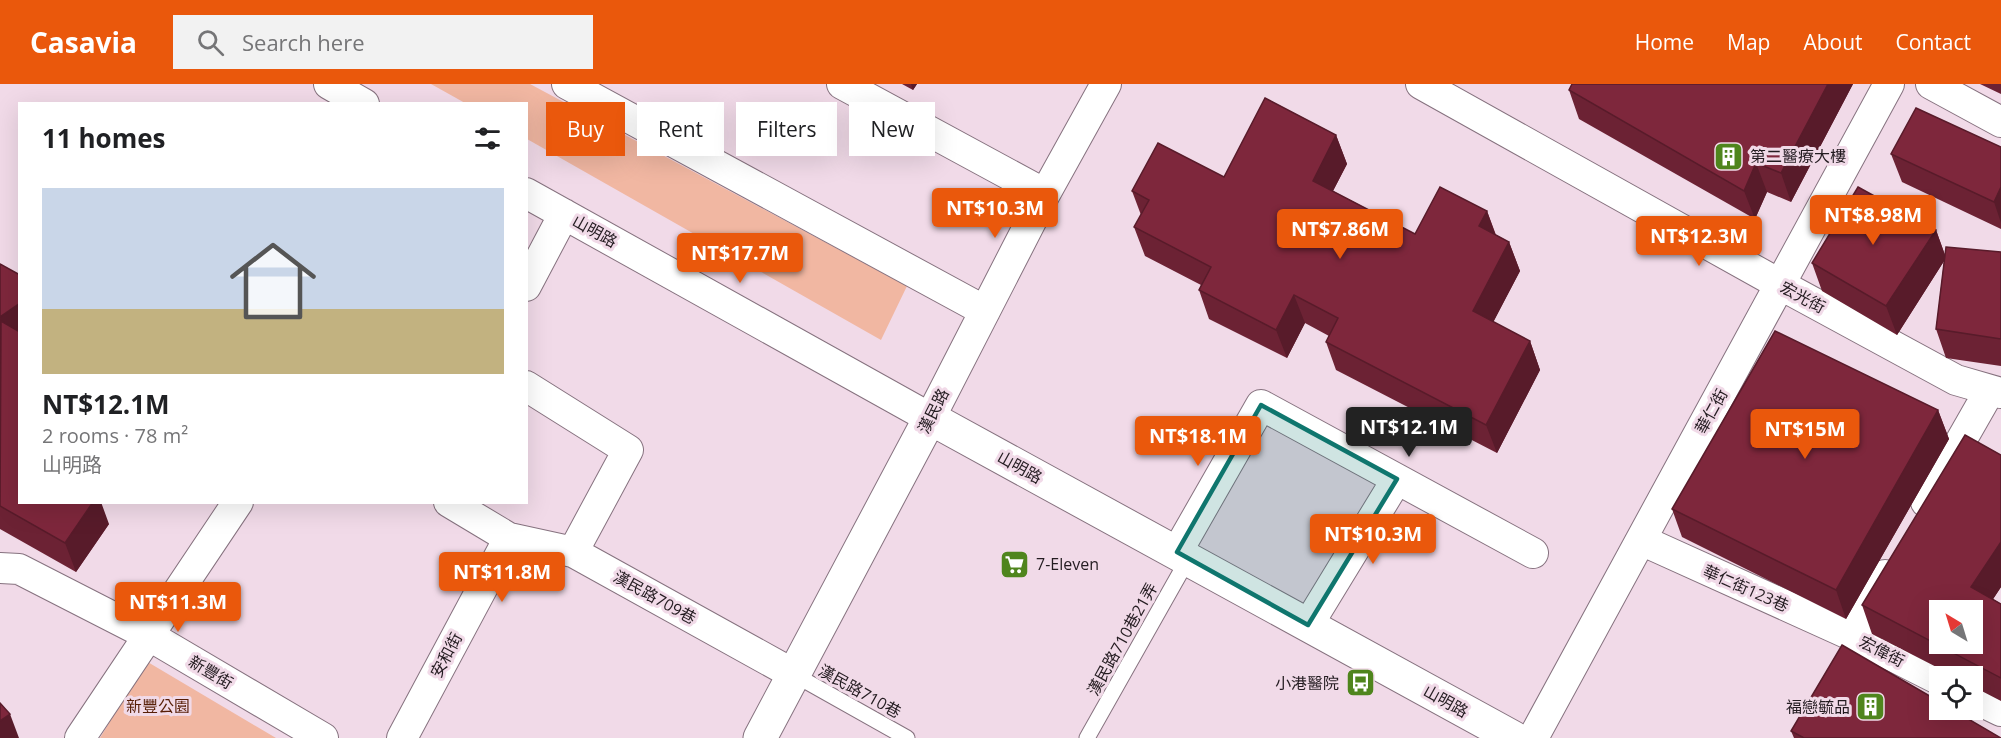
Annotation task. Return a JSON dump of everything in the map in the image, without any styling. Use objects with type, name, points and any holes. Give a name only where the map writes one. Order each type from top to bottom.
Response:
[{"type":"street","points":[[329,84],[360,102]]},
{"type":"street","points":[[567,84],[985,311]]},
{"type":"street","points":[[842,84],[1045,194]]},
{"type":"street","name":"漢民路","points":[[760,738],[930,418],[1045,194],[1106,84]]},
{"type":"street","name":"宏光街","points":[[1421,84],[1956,380],[1995,392]]},
{"type":"street","name":"華仁街","points":[[1533,738],[1889,84]]},
{"type":"street","points":[[1931,84],[2001,122]]},
{"type":"street","name":"山明路","points":[[528,194],[930,418],[1514,738]]},
{"type":"street","points":[[528,282],[564,214]]},
{"type":"street","points":[[528,387],[628,450],[573,552]]},
{"type":"street","points":[[1914,523],[1995,392]]},
{"type":"street","points":[[1183,555],[1261,405],[1533,553]]},
{"type":"street","points":[[1308,626],[1397,479]]},
{"type":"street","points":[[80,738],[237,504]]},
{"type":"street","points":[[452,504],[509,538]]},
{"type":"street","name":"漢民路709巷","points":[[509,538],[573,552],[795,675]]},
{"type":"street","name":"安和街","points":[[402,738],[509,538]]},
{"type":"street","name":"華仁街123巷","points":[[1641,540],[1851,635]]},
{"type":"street","name":"宏偉街","points":[[1897,553],[1851,635],[1929,674]]},
{"type":"street","name":"新豐街","points":[[0,568],[19,569],[148,635],[323,738]]},
{"type":"street","points":[[1983,702],[2001,711]]},
{"type":"lane","name":"漢民路710巷21弄","points":[[1087,738],[1183,555]]},
{"type":"lane","name":"漢民路710巷","points":[[795,675],[907,738]]},
{"type":"highlighted area","points":[[1261,405],[1397,479],[1308,625],[1177,552]]},
{"type":"green space","points":[[431,84],[530,84],[564,102],[546,102],[546,150],[528,140],[528,102],[463,102]]},
{"type":"green space","points":[[625,135],[637,141],[637,156],[664,156],[907,286],[881,340],[557,156],[625,156]]},
{"type":"green space","name":"新豐公園","points":[[146,661],[276,738],[100,738]]},
{"type":"building","name":"第二醫療大樓","points":[[1572,84],[1828,84],[1781,173],[1756,163],[1744,191],[1569,90]]},
{"type":"building","points":[[1265,98],[1336,135],[1313,181],[1415,234],[1440,187],[1487,211],[1479,226],[1509,242],[1473,311],[1530,341],[1486,425],[1326,342],[1338,318],[1294,295],[1276,330],[1199,290],[1211,267],[1134,227],[1149,200],[1132,191],[1158,143],[1224,177]]},
{"type":"building","points":[[1916,108],[2001,147],[2001,187],[1994,202],[1891,154]]},
{"type":"building","points":[[1858,187],[1936,230],[1886,306],[1812,263]]},
{"type":"building","points":[[1946,247],[2001,252],[2001,339],[1936,329]]},
{"type":"building","points":[[0,264],[18,274],[18,304],[0,317]]},
{"type":"building","points":[[1,321],[18,331],[18,504],[92,504],[65,543],[0,506]]},
{"type":"building","points":[[1775,331],[1938,410],[1836,590],[1672,509]]},
{"type":"building","points":[[1965,435],[2001,455],[2001,542],[1971,587],[2001,604],[2001,678],[1983,669],[1983,666],[1978,666],[1955,654],[1983,654],[1983,600],[1929,600],[1929,640],[1862,605]]},
{"type":"building","points":[[1842,645],[1929,696],[1929,720],[1970,720],[2001,738],[1804,738],[1791,731]]},
{"type":"building","points":[[0,703],[10,714],[0,721]]},
{"type":"place","name":"第二醫療大樓","points":[[1729,156]]},
{"type":"place","name":"7-Eleven","points":[[1015,564]]},
{"type":"place","name":"小港醫院","points":[[1360,683]]},
{"type":"place","name":"福戀毓品","points":[[1871,707]]}]
